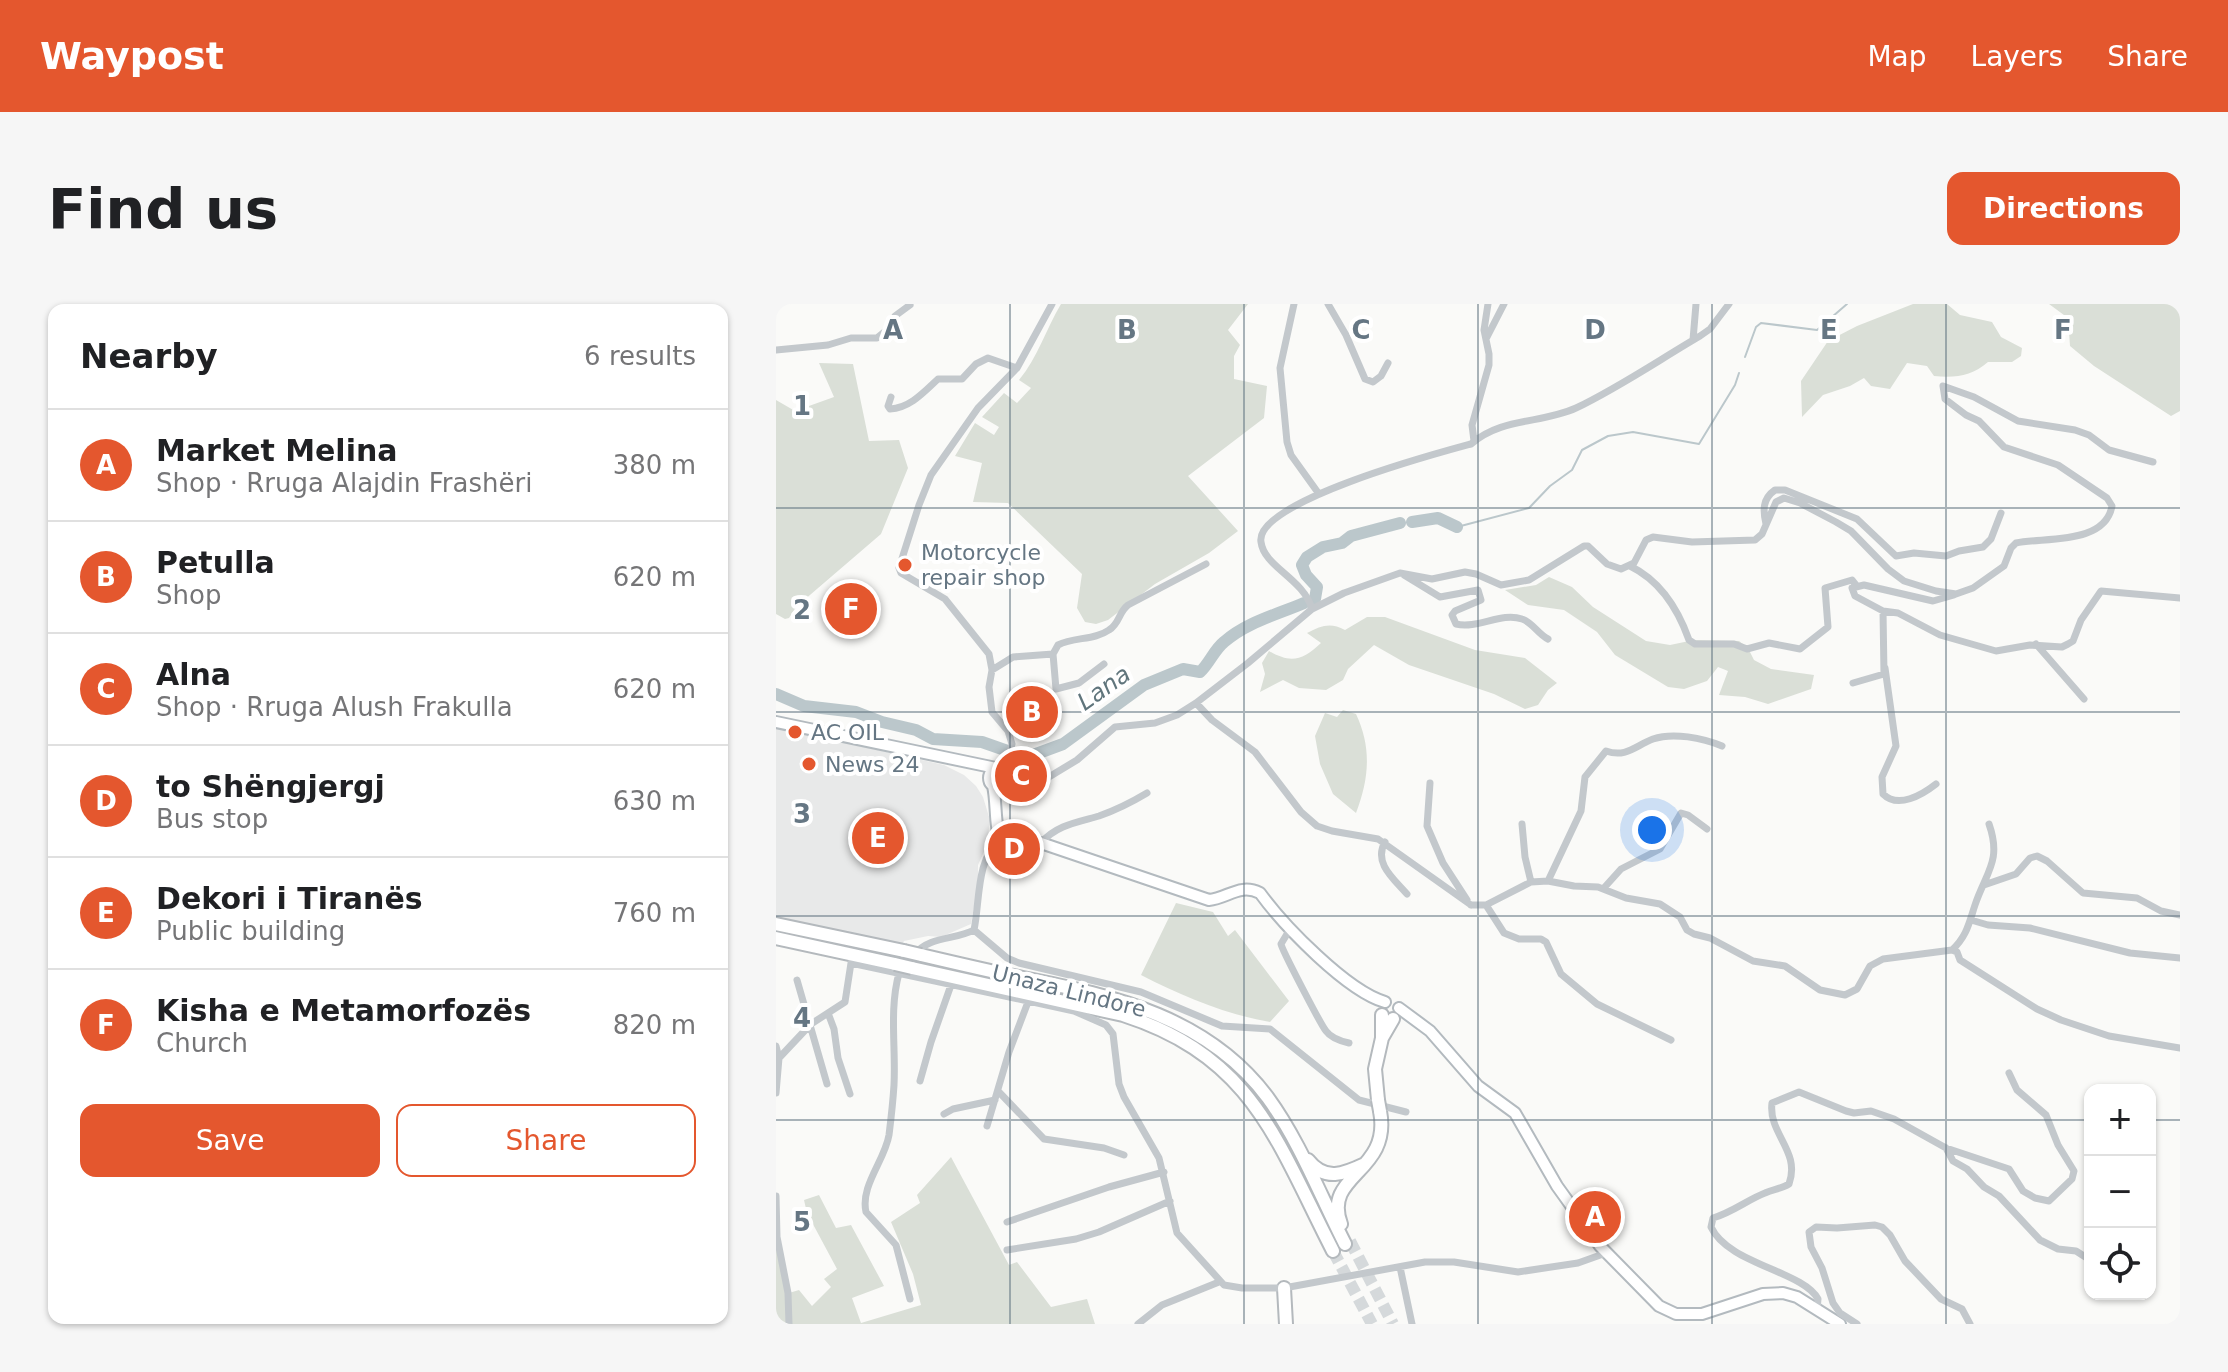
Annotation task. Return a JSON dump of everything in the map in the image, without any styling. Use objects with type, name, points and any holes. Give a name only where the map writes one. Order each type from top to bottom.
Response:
[{"type":"highway","name":"Unaza Lindore","points":[[776,924],[1081,989],[1143,1007],[1180,1023],[1238,1065],[1266,1095],[1296,1145],[1339,1247]]},
{"type":"highway","name":"Unaza Lindore","points":[[776,938],[897,969],[912,968],[1149,1023],[1197,1050],[1227,1073],[1265,1117],[1323,1231],[1339,1247]]},
{"type":"highway","points":[[1339,1247],[1338,1201],[1346,1185],[1375,1153],[1381,1139],[1375,1069],[1390,1011]]},
{"type":"highway","points":[[1180,1023],[1207,1037],[1246,1068],[1275,1104],[1315,1168],[1336,1175],[1365,1164]]},
{"type":"highway","points":[[1284,1288],[1286,1324]]},
{"type":"main road","points":[[776,722],[1001,768],[1009,775],[999,785],[997,834],[1000,840],[1010,844],[1041,843],[1209,900],[1242,889],[1260,893],[1290,929],[1356,987],[1390,1011],[1413,1019],[1430,1031],[1478,1086],[1515,1113],[1557,1186],[1606,1253],[1659,1306],[1676,1314],[1702,1314],[1774,1292],[1791,1294],[1840,1324]]},
{"type":"main road","points":[[966,763],[999,785]]},
{"type":"main road","points":[[999,785],[990,772],[1001,768]]},
{"type":"street","points":[[1001,768],[1012,748],[1008,731],[992,712],[989,654],[949,603],[901,573],[899,568],[931,475],[978,408],[1017,368],[1052,304]]},
{"type":"street","points":[[1294,304],[1280,368],[1287,442],[1291,455],[1319,494]]},
{"type":"street","points":[[1328,304],[1346,335],[1365,379],[1373,382],[1378,379],[1388,363]]},
{"type":"street","points":[[1474,441],[1472,425],[1489,365],[1484,330],[1488,304]]},
{"type":"street","points":[[1486,339],[1504,304]]},
{"type":"street","points":[[1693,340],[1696,304]]},
{"type":"street","points":[[1312,609],[1302,589],[1270,559],[1260,543],[1268,525],[1319,494],[1471,444],[1502,426],[1572,410],[1710,329],[1729,304]]},
{"type":"street","points":[[776,350],[828,345],[851,338],[877,338],[888,329],[895,316],[910,305]]},
{"type":"street","points":[[891,397],[890,409],[901,407],[924,394],[938,379],[962,379],[976,364],[988,358],[1017,368]]},
{"type":"street","points":[[2153,462],[2109,450],[2089,435],[2075,430],[2018,421],[1974,397],[1943,386],[1945,399],[1979,421],[2004,447],[2058,465],[2103,494],[2112,506],[2109,516],[2102,525],[2083,534],[2016,543],[2004,566],[1973,588],[1933,601],[1864,585],[1852,588],[1855,596],[1883,611],[1898,613],[1940,635],[1996,651],[2036,644],[2062,647],[2073,641],[2081,620],[2101,591],[2180,598]]},
{"type":"street","points":[[1766,524],[1766,499],[1775,490],[1785,490],[1857,519],[1892,554],[1946,556],[1983,547],[1991,539],[2001,513]]},
{"type":"street","points":[[1630,566],[1649,538],[1751,542],[1762,534],[1778,500],[1784,498],[1800,503],[1851,531],[1904,581],[1956,594]]},
{"type":"street","points":[[999,785],[1034,786],[1089,752],[1110,729],[1161,722],[1196,703],[1312,609],[1344,593],[1403,573],[1432,579],[1465,572],[1501,585],[1529,580],[1584,546],[1599,554],[1614,568],[1630,566],[1654,579],[1663,589],[1691,643],[1734,644],[1749,649],[1768,643],[1800,649],[1828,627],[1825,588],[1852,580],[1856,585]]},
{"type":"street","points":[[1104,664],[1079,683],[1056,689],[1055,648],[1063,642],[1102,634],[1121,620],[1123,609],[1128,605],[1206,564]]},
{"type":"street","points":[[1403,573],[1440,597],[1478,590],[1481,600],[1452,615],[1456,624],[1466,626],[1520,618],[1548,639]]},
{"type":"street","points":[[1883,611],[1885,668],[1896,746],[1894,756],[1884,771],[1883,794],[1894,801],[1902,801],[1936,784]]},
{"type":"street","points":[[2036,644],[2084,699]]},
{"type":"street","points":[[992,670],[1013,657],[1053,654]]},
{"type":"street","points":[[1853,683],[1878,677],[1884,674],[1885,668]]},
{"type":"street","points":[[1196,703],[1212,720],[1255,752],[1295,806],[1317,826],[1385,842],[1471,905],[1486,905],[1531,882],[1548,881],[1603,889],[1626,898],[1660,904],[1680,917],[1687,930],[1694,934],[1710,938],[1753,961],[1785,966],[1829,993],[1845,995],[1853,993],[1870,966],[1883,959],[1952,950],[1957,952],[1960,960],[2037,1009],[2109,1036],[2180,1048]]},
{"type":"street","points":[[1548,881],[1581,811],[1585,777],[1606,751],[1623,754],[1655,738],[1664,737],[1707,740],[1722,746]]},
{"type":"street","points":[[1430,783],[1427,826],[1443,863],[1471,905]]},
{"type":"street","points":[[1041,843],[1046,836],[1072,822],[1116,809],[1147,793]]},
{"type":"street","points":[[1603,889],[1621,869],[1660,849],[1681,813],[1707,829]]},
{"type":"street","points":[[1522,824],[1531,882]]},
{"type":"street","points":[[1952,950],[1966,935],[1992,866],[1995,842],[1989,824]]},
{"type":"street","points":[[974,930],[982,867],[989,851],[1000,840]]},
{"type":"street","points":[[1385,842],[1381,860],[1407,894]]},
{"type":"street","points":[[1984,885],[2016,874],[2030,858],[2037,856],[2083,893],[2137,898],[2161,911],[2180,915]]},
{"type":"street","points":[[1486,905],[1504,933],[1519,939],[1541,939],[1546,942],[1561,974],[1597,1004],[1671,1040]]},
{"type":"street","points":[[1971,920],[1988,925],[2030,928],[2130,953],[2180,958]]},
{"type":"street","points":[[1290,929],[1281,944],[1283,954],[1324,1030],[1330,1036],[1349,1043]]},
{"type":"street","points":[[910,1299],[896,1245],[865,1207],[870,1183],[889,1136],[894,1084],[892,1011],[897,969],[927,943],[965,935],[974,930]]},
{"type":"street","points":[[974,930],[1007,958],[1019,963],[1141,992],[1222,1026],[1270,1029],[1359,1100],[1406,1112]]},
{"type":"street","points":[[779,1058],[811,1024],[841,1006],[846,999],[851,963],[897,969],[951,985],[1090,1017],[1106,1025],[1113,1034],[1118,1077],[1124,1097],[1159,1158],[1177,1233],[1219,1282],[1242,1288],[1284,1288],[1425,1262],[1454,1262],[1518,1272],[1592,1260],[1606,1253]]},
{"type":"street","points":[[797,980],[827,1084]]},
{"type":"street","points":[[920,1081],[951,985]]},
{"type":"street","points":[[987,1126],[1028,1002]]},
{"type":"street","points":[[828,1013],[850,1094]]},
{"type":"street","points":[[776,1046],[779,1058],[776,1093]]},
{"type":"street","points":[[1817,1311],[1818,1299],[1808,1288],[1758,1265],[1718,1238],[1711,1227],[1713,1218],[1731,1213],[1766,1192],[1789,1184],[1794,1168],[1774,1123],[1772,1103],[1793,1093],[1805,1093],[1846,1111],[1871,1111],[1887,1116],[1946,1148],[2009,1169],[2023,1191],[2044,1202],[2049,1201],[2072,1179],[2072,1166],[2058,1145],[2046,1115],[2017,1090],[2009,1073]]},
{"type":"street","points":[[998,1091],[1044,1139],[1104,1148],[1124,1155]]},
{"type":"street","points":[[944,1114],[953,1109],[995,1100]]},
{"type":"street","points":[[1946,1148],[1953,1161],[1999,1196],[2040,1240],[2084,1256]]},
{"type":"street","points":[[1007,1222],[1164,1172]]},
{"type":"street","points":[[776,1196],[777,1237],[788,1293],[789,1324]]},
{"type":"street","points":[[1007,1250],[1076,1239],[1170,1201]]},
{"type":"street","points":[[1857,1324],[1840,1313],[1833,1303],[1822,1268],[1811,1247],[1809,1232],[1816,1227],[1882,1227],[1905,1261],[1941,1299],[1962,1309],[1970,1324]]},
{"type":"street","points":[[1400,1267],[1412,1324]]},
{"type":"street","points":[[1138,1324],[1162,1305],[1219,1282]]},
{"type":"shaded area","points":[[1061,304],[1248,304],[1228,330],[1240,345],[1234,356],[1234,379],[1267,386],[1264,418],[1188,476],[1238,531],[1209,553],[1155,584],[1108,620],[1096,624],[1085,622],[1077,608],[1082,574],[1008,503],[973,502],[982,463],[955,456],[975,423],[994,435],[999,427],[982,417],[1004,393],[1017,403],[1031,388],[1019,380]]},
{"type":"shaded area","points":[[1913,304],[1947,304],[1960,315],[1992,322],[2001,337],[2022,348],[2021,356],[2012,362],[1988,362],[1970,373],[1949,377],[1934,376],[1927,366],[1907,363],[1890,389],[1871,386],[1864,378],[1823,395],[1802,417],[1801,381],[1828,341]]},
{"type":"shaded area","points":[[2049,304],[2180,304],[2180,411],[2171,416],[2094,366],[2070,346],[2068,318]]},
{"type":"shaded area","points":[[819,363],[853,364],[869,441],[899,440],[908,468],[881,534],[785,619],[776,614],[776,400],[795,411],[834,397]]},
{"type":"shaded area","points":[[1549,577],[1572,587],[1593,607],[1646,641],[1670,645],[1694,640],[1739,641],[1748,648],[1754,660],[1771,669],[1814,675],[1811,689],[1768,704],[1745,697],[1719,695],[1728,671],[1718,667],[1707,681],[1684,689],[1668,687],[1615,655],[1597,632],[1564,610],[1528,605],[1505,590],[1536,585]]},
{"type":"shaded area","points":[[1367,617],[1385,617],[1475,650],[1525,658],[1557,683],[1538,705],[1525,709],[1494,694],[1409,665],[1374,645],[1348,669],[1343,680],[1326,690],[1299,688],[1283,680],[1260,692],[1265,674],[1262,663],[1269,651],[1290,659],[1302,656],[1321,643],[1307,633],[1326,626],[1345,630]]},
{"type":"shaded area","points":[[1343,710],[1356,714],[1365,739],[1366,776],[1356,813],[1333,794],[1320,764],[1315,736],[1325,713],[1337,717]]},
{"type":"shaded area","points":[[776,727],[944,765],[964,775],[976,786],[990,820],[987,845],[978,865],[971,924],[941,937],[928,936],[904,941],[902,945],[776,917]]},
{"type":"shaded area","points":[[1176,903],[1213,912],[1228,936],[1235,930],[1289,1001],[1270,1022],[1204,1003],[1141,975]]},
{"type":"shaded area","points":[[951,1157],[1009,1265],[1017,1262],[1051,1307],[1087,1299],[1095,1324],[776,1324],[776,1204],[777,1237],[789,1293],[799,1290],[812,1306],[831,1287],[824,1279],[837,1269],[807,1213],[804,1200],[819,1195],[836,1228],[851,1225],[884,1286],[852,1298],[861,1323],[921,1305],[913,1274],[891,1222],[920,1203],[917,1195]]},
{"type":"waterway","points":[[1745,357],[1756,327],[1761,323],[1817,330],[1847,304]]},
{"type":"waterway","points":[[1457,527],[1529,508],[1550,486],[1572,470],[1582,450],[1608,436],[1633,432],[1699,444],[1735,385],[1739,373]]},
{"type":"waterway","name":"Lana","points":[[1412,522],[1438,518],[1457,527]]},
{"type":"waterway","name":"Lana","points":[[1315,599],[1317,587],[1302,565],[1307,557],[1323,547],[1342,543],[1351,536],[1400,523]]},
{"type":"waterway","name":"Lana","points":[[776,694],[804,706],[856,712],[916,730],[933,739],[982,742],[1022,756],[1036,754],[1063,744],[1144,685],[1183,669],[1200,672],[1220,645],[1233,635],[1304,603]]},
{"type":"tunnel","points":[[1350,1241],[1393,1324]]},
{"type":"tunnel","points":[[1333,1251],[1372,1324]]},
{"type":"place","name":"Motorcycle repair shop","points":[[905,565]]},
{"type":"place","name":"Kisha e Metamorfozës","points":[[851,609]]},
{"type":"place","name":"Petulla","points":[[1032,712]]},
{"type":"place","name":"AC OIL","points":[[795,732]]},
{"type":"place","name":"News 24","points":[[809,764]]},
{"type":"place","name":"Alna","points":[[1021,776]]},
{"type":"place","name":"Dekori i Tiranës","points":[[878,838]]},
{"type":"place","name":"to Shëngjergj","points":[[1014,849]]},
{"type":"place","name":"Market Melina","points":[[1595,1217]]}]
